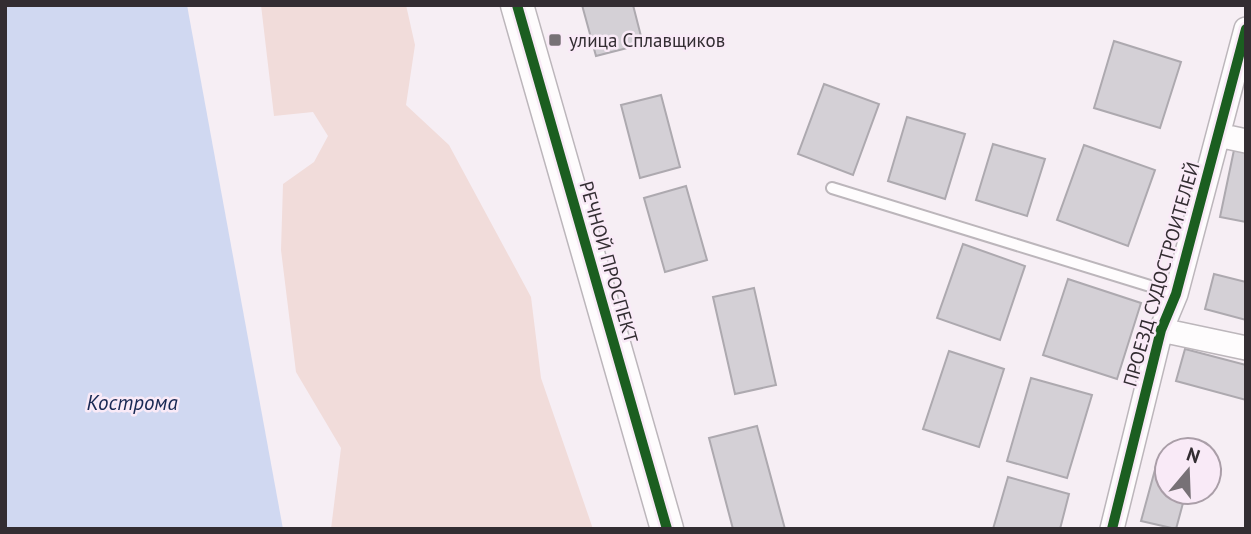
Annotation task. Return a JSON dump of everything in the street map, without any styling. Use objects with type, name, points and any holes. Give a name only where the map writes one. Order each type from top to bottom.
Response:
[{"type":"street","name":"РЕЧНОЙ ПРОСПЕКТ","points":[[517,5],[667,529]]},
{"type":"street","name":"ПРОЕЗД СУДОСТРОИТЕЛЕЙ","points":[[1112,529],[1161,330],[1176,294],[1246,29]]},
{"type":"street","points":[[1218,135],[1246,141]]},
{"type":"street","points":[[1161,330],[1246,348]]},
{"type":"lane","points":[[832,188],[1176,294]]},
{"type":"shaded area","points":[[261,5],[406,5],[415,45],[406,105],[449,145],[531,297],[541,378],[593,529],[331,529],[341,448],[296,372],[281,250],[283,184],[314,162],[328,136],[313,112],[274,116]]},
{"type":"water","name":"Кострома","points":[[5,5],[187,5],[283,529],[5,529]]},
{"type":"building","points":[[582,5],[633,5],[643,44],[596,56]]},
{"type":"building","points":[[1114,41],[1181,62],[1160,128],[1094,108]]},
{"type":"building","points":[[824,84],[879,104],[853,175],[798,154]]},
{"type":"building","points":[[661,95],[680,167],[640,178],[621,105]]},
{"type":"building","points":[[907,117],[965,134],[945,199],[888,181]]},
{"type":"building","points":[[993,144],[1045,159],[1027,216],[976,200]]},
{"type":"building","points":[[1084,145],[1155,170],[1128,246],[1057,220]]},
{"type":"building","points":[[1234,150],[1246,152],[1246,222],[1220,217]]},
{"type":"building","points":[[686,186],[707,260],[665,272],[644,198]]},
{"type":"building","points":[[963,244],[1025,266],[1000,340],[937,318]]},
{"type":"building","points":[[1214,274],[1246,282],[1246,320],[1205,309]]},
{"type":"building","points":[[1068,279],[1141,303],[1117,379],[1043,355]]},
{"type":"building","points":[[754,288],[776,385],[735,394],[713,297]]},
{"type":"building","points":[[1185,349],[1246,365],[1246,400],[1176,381]]},
{"type":"building","points":[[949,351],[1004,369],[979,447],[923,429]]},
{"type":"building","points":[[1031,378],[1092,395],[1067,478],[1007,461]]},
{"type":"building","points":[[757,426],[785,529],[733,529],[709,438]]},
{"type":"building","points":[[1008,477],[1069,494],[1060,529],[993,529]]},
{"type":"building","points":[[1153,477],[1153,506],[1182,506],[1176,529],[1141,521]]},
{"type":"cycle path","points":[[517,5],[667,529]]},
{"type":"cycle path","points":[[1112,529],[1161,330],[1176,294],[1246,29]]},
{"type":"place","name":"улица Сплавщиков","points":[[555,40]]}]
